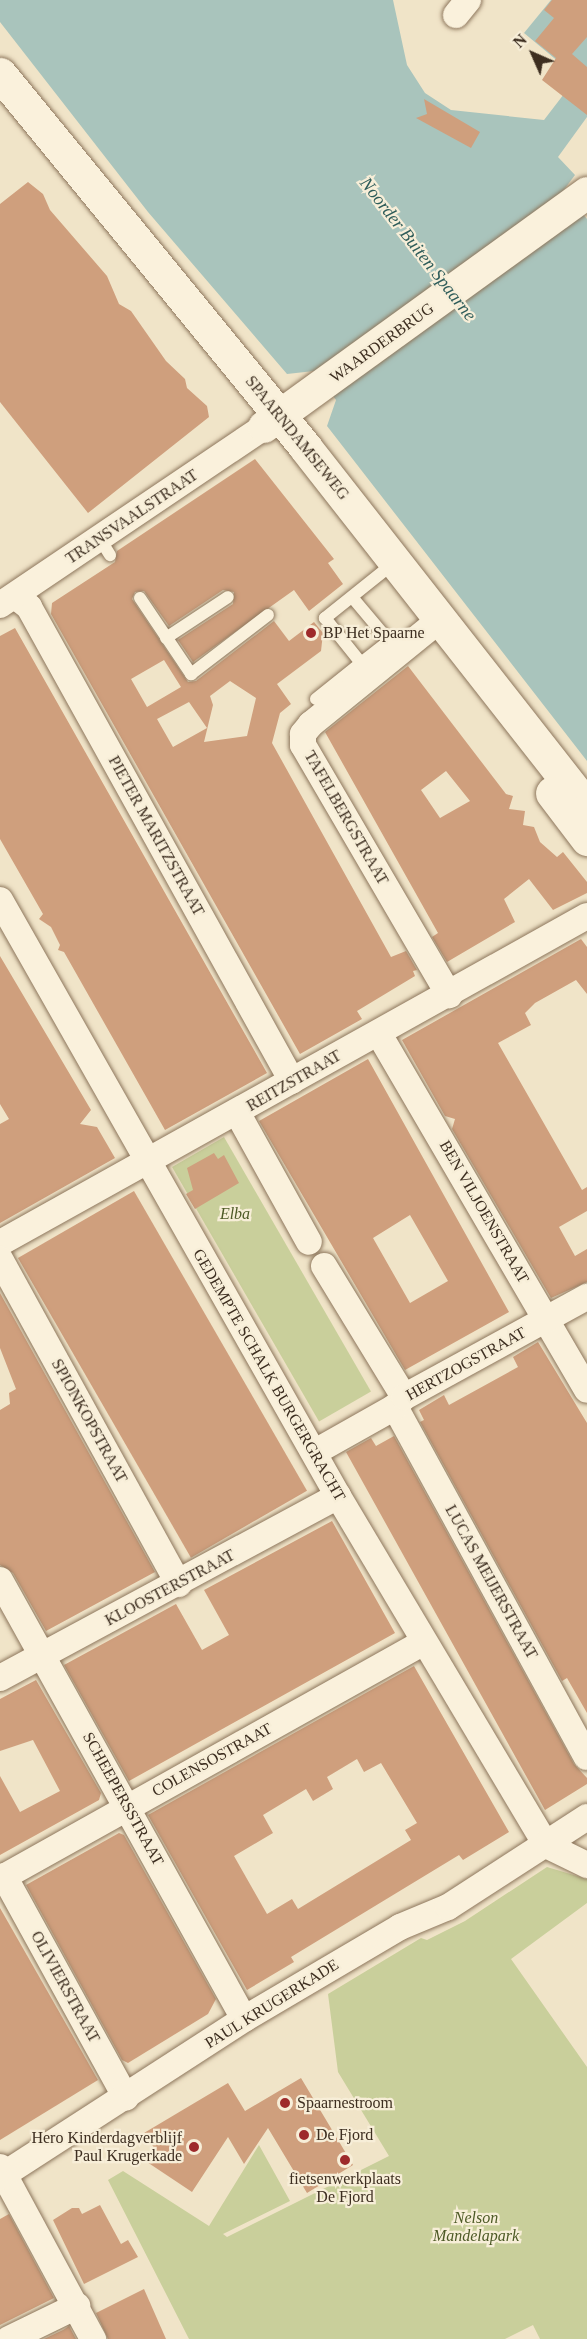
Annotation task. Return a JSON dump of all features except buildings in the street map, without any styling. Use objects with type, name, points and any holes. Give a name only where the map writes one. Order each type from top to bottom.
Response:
[{"type":"main road","name":"SPAARNDAMSEWEG","points":[[0,74],[388,568],[587,807]]},
{"type":"main road","name":"SPAARNDAMSEWEG","points":[[0,107],[272,422]]},
{"type":"main road","name":"SPAARNDAMSEWEG","points":[[434,625],[587,839]]},
{"type":"street","name":"WAARDERBRUG","points":[[272,422],[580,198]]},
{"type":"street","name":"TRANSVAALSTRAAT","points":[[8,601],[105,547],[272,422]]},
{"type":"street","name":"PIETER MARITZSTRAAT","points":[[8,601],[29,607],[292,1081]]},
{"type":"street","name":"TAFELBERGSTRAAT","points":[[434,625],[394,647],[311,724],[303,734],[303,745],[449,995]]},
{"type":"street","name":"GEDEMPTE SCHALK BURGERGRACHT","points":[[0,900],[338,1496],[546,1845]]},
{"type":"street","name":"REITZSTRAAT","points":[[0,1243],[146,1161],[238,1114],[292,1081],[587,916]]},
{"type":"street","name":"BEN VILJOENSTRAAT","points":[[379,1034],[587,1390]]},
{"type":"street","points":[[238,1114],[309,1242]]},
{"type":"street","name":"SPIONKOPSTRAAT","points":[[0,1259],[179,1584]]},
{"type":"street","name":"LUCAS MEIJERSTRAAT","points":[[324,1266],[399,1402],[587,1757]]},
{"type":"street","name":"HERTZOGSTRAAT","points":[[315,1452],[399,1402],[587,1297]]},
{"type":"street","name":"KLOOSTERSTRAAT","points":[[0,1678],[179,1584],[338,1496]]},
{"type":"street","name":"SCHEEPERSSTRAAT","points":[[0,1580],[244,2019]]},
{"type":"street","name":"COLENSOSTRAAT","points":[[2,1878],[424,1642]]},
{"type":"street","name":"PAUL KRUGERKADE","points":[[2,2173],[126,2098],[244,2019],[400,1927],[448,1907],[587,1817]]},
{"type":"street","points":[[546,1845],[587,1864]]},
{"type":"street","name":"OLIVIERSTRAAT","points":[[2,1878],[126,2098]]},
{"type":"street","points":[[2,2173],[77,2306],[93,2339]]},
{"type":"street","points":[[9,2339],[77,2306]]},
{"type":"lane","points":[[361,663],[326,618],[388,568]]},
{"type":"lane","points":[[166,638],[228,597]]},
{"type":"lane","points":[[316,699],[361,663],[394,647],[352,597]]},
{"type":"lane","points":[[140,598],[191,674],[268,615]]},
{"type":"green space","name":"Elba","points":[[224,1137],[371,1392],[319,1422],[172,1167]]},
{"type":"green space","name":"Nelson Mandelapark","points":[[547,1867],[587,1879],[587,1903],[511,1959],[587,2067],[587,2339],[540,2339],[533,2325],[505,2339],[189,2339],[108,2180],[123,2171],[209,2226],[259,2145],[290,2201],[223,2234],[227,2237],[389,2156],[338,2072],[328,1994],[421,1938],[427,1940],[465,1921]]},
{"type":"water","name":"Noorder Buiten Spaarne","points":[[0,0],[393,0],[407,65],[425,93],[451,110],[544,120],[577,77],[524,33],[551,0],[587,0],[587,117],[558,157],[575,175],[563,191],[587,219],[587,761],[327,426],[336,400],[314,371],[287,374],[148,212],[0,22]]},
{"type":"place","name":"BP Het Spaarne","points":[[311,633]]},
{"type":"place","name":"Spaarnestroom","points":[[285,2103]]},
{"type":"place","name":"De Fjord","points":[[304,2135]]},
{"type":"place","name":"Hero Kinderdagverblijf Paul Krugerkade","points":[[194,2147]]},
{"type":"place","name":"fietsenwerkplaats De Fjord","points":[[345,2160]]}]
